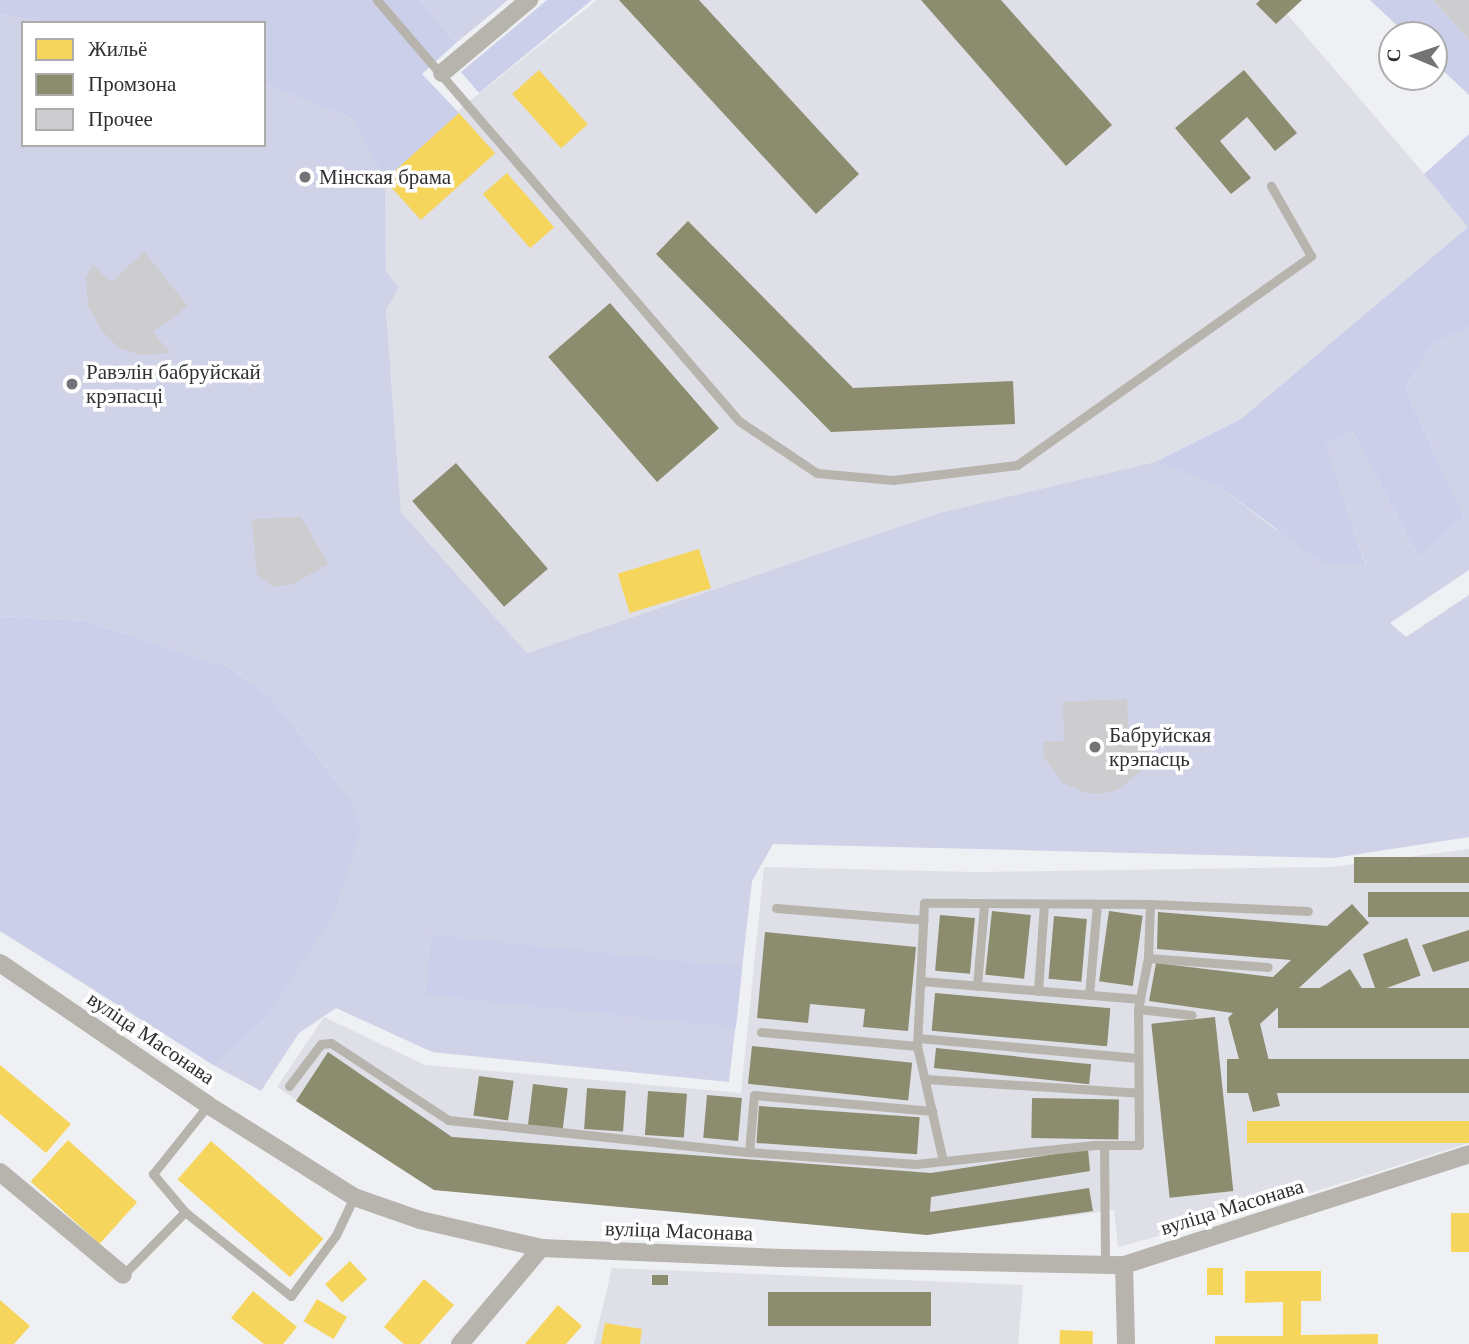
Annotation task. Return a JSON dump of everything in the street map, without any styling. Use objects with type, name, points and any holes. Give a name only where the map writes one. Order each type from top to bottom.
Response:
[{"type":"street","points":[[442,73],[529,0]]},
{"type":"street","name":"вуліца Масонава","points":[[0,962],[208,1105],[354,1198],[420,1220],[541,1248],[782,1258],[1124,1265],[1469,1154]]},
{"type":"street","points":[[0,1172],[123,1275]]},
{"type":"street","points":[[460,1344],[541,1248]]},
{"type":"street","points":[[1124,1265],[1126,1344]]},
{"type":"lane","points":[[377,0],[739,421],[817,473],[893,480],[1017,465],[1311,256],[1271,186]]},
{"type":"lane","points":[[943,1161],[918,1042],[925,903],[1150,904],[1308,911]]},
{"type":"lane","points":[[977,986],[984,904]]},
{"type":"lane","points":[[1038,991],[1044,904]]},
{"type":"lane","points":[[1089,995],[1097,904]]},
{"type":"lane","points":[[289,1086],[321,1044],[331,1043],[448,1120],[749,1152],[916,1164],[1104,1145],[1139,1144],[1139,1004],[1148,958],[1150,904]]},
{"type":"lane","points":[[776,908],[924,919]]},
{"type":"lane","points":[[1148,958],[1268,967]]},
{"type":"lane","points":[[921,981],[1089,995],[1192,1015]]},
{"type":"lane","points":[[761,1032],[1138,1058]]},
{"type":"lane","points":[[925,1079],[1139,1093]]},
{"type":"lane","points":[[749,1152],[754,1095],[932,1111]]},
{"type":"lane","points":[[208,1105],[153,1174],[185,1212],[291,1296],[335,1235],[354,1198]]},
{"type":"lane","points":[[1104,1145],[1105,1264]]},
{"type":"lane","points":[[123,1275],[185,1212]]},
{"type":"shaded area","points":[[0,0],[420,0],[456,43],[422,74],[459,113],[385,181],[351,118],[266,86],[266,21],[40,21],[0,14]]},
{"type":"shaded area","points":[[420,0],[508,0],[456,43]]},
{"type":"shaded area","points":[[547,0],[592,0],[479,93],[461,72]]},
{"type":"shaded area","points":[[597,0],[1275,0],[1469,226],[1241,419],[1155,462],[939,513],[527,653],[401,512],[386,308],[399,288],[386,271],[385,181],[467,103]]},
{"type":"shaded area","points":[[1370,0],[1433,0],[1469,40],[1469,95],[1448,75],[1448,21],[1392,21]]},
{"type":"shaded area","points":[[0,14],[40,21],[21,21],[21,147],[266,147],[266,86],[351,118],[385,181],[386,271],[399,288],[386,309],[401,512],[527,653],[939,513],[1155,462],[1220,487],[1275,529],[1366,565],[1324,443],[1353,432],[1419,558],[1464,516],[1405,389],[1433,344],[1469,327],[1469,570],[1390,623],[1406,637],[1469,595],[1469,837],[1334,858],[773,844],[752,881],[729,1082],[432,1052],[336,1008],[299,1033],[261,1091],[215,1066],[266,1018],[347,795],[272,698],[229,667],[85,621],[0,616]]},
{"type":"shaded area","points":[[1469,134],[1469,327],[1433,344],[1405,389],[1464,516],[1419,558],[1353,432],[1325,444],[1366,566],[1321,562],[1220,487],[1155,462],[1241,419],[1468,227],[1424,174]]},
{"type":"shaded area","points":[[0,616],[85,621],[229,667],[272,698],[347,795],[361,828],[334,913],[266,1018],[215,1066],[0,931]]},
{"type":"shaded area","points":[[1469,849],[1469,1143],[1263,1208],[1118,1247],[1114,1210],[927,1235],[434,1190],[277,1087],[324,1017],[425,1065],[741,1093],[764,867],[974,872],[1332,867]]},
{"type":"shaded area","points":[[432,935],[742,968],[736,1027],[426,995]]},
{"type":"shaded area","points":[[612,1268],[1023,1285],[1018,1344],[594,1344]]},
{"type":"building: Жильё","points":[[539,70],[588,124],[561,148],[512,94]]},
{"type":"building: Жильё","points":[[459,113],[495,153],[421,220],[385,180]]},
{"type":"building: Жильё","points":[[507,173],[554,227],[530,248],[483,194]]},
{"type":"building: Жильё","points":[[699,549],[711,588],[630,613],[618,574]]},
{"type":"building: Жильё","points":[[0,1065],[71,1124],[46,1153],[0,1114]]},
{"type":"building: Жильё","points":[[1247,1121],[1469,1121],[1469,1143],[1247,1143]]},
{"type":"building: Жильё","points":[[68,1140],[137,1202],[100,1244],[31,1182]]},
{"type":"building: Жильё","points":[[211,1141],[323,1239],[290,1277],[178,1179]]},
{"type":"building: Жильё","points":[[1451,1213],[1469,1213],[1469,1252],[1451,1252]]},
{"type":"building: Жильё","points":[[350,1261],[367,1279],[342,1302],[325,1284]]},
{"type":"building: Жильё","points":[[1207,1268],[1223,1268],[1223,1295],[1207,1295]]},
{"type":"building: Жильё","points":[[1245,1271],[1321,1271],[1321,1301],[1301,1301],[1301,1335],[1378,1334],[1378,1344],[1215,1344],[1215,1336],[1283,1336],[1283,1302],[1245,1303]]},
{"type":"building: Жильё","points":[[424,1279],[454,1305],[420,1344],[404,1344],[384,1327]]},
{"type":"building: Жильё","points":[[253,1291],[297,1327],[283,1344],[264,1344],[231,1318]]},
{"type":"building: Жильё","points":[[317,1299],[347,1317],[334,1339],[304,1321]]},
{"type":"building: Жильё","points":[[0,1300],[30,1326],[14,1344],[0,1344]]},
{"type":"building: Жильё","points":[[558,1305],[582,1326],[566,1344],[525,1344]]},
{"type":"building: Жильё","points":[[605,1323],[642,1329],[640,1344],[601,1344]]},
{"type":"building: Жильё","points":[[1060,1330],[1093,1331],[1093,1344],[1060,1344]]},
{"type":"building: Промзона","points":[[619,0],[699,0],[859,174],[816,214]]},
{"type":"building: Промзона","points":[[921,0],[1001,0],[1112,125],[1066,166]]},
{"type":"building: Промзона","points":[[1260,0],[1302,0],[1276,24],[1256,4]]},
{"type":"building: Промзона","points":[[1244,70],[1297,133],[1275,151],[1247,117],[1220,141],[1251,178],[1231,194],[1175,128]]},
{"type":"building: Промзона","points":[[688,221],[853,388],[1013,381],[1015,424],[831,432],[656,254]]},
{"type":"building: Промзона","points":[[610,303],[719,428],[657,482],[548,357]]},
{"type":"building: Промзона","points":[[456,463],[548,569],[504,607],[412,501]]},
{"type":"building: Промзона","points":[[1354,857],[1469,857],[1469,883],[1354,883]]},
{"type":"building: Промзона","points":[[1368,892],[1469,892],[1469,917],[1368,917]]},
{"type":"building: Промзона","points":[[1352,904],[1369,923],[1260,1024],[1280,1106],[1253,1112],[1228,1018],[1233,1013],[1149,1001],[1156,963],[1273,977],[1291,960],[1157,949],[1158,912],[1327,926]]},
{"type":"building: Промзона","points":[[992,911],[1031,915],[1024,979],[985,975]]},
{"type":"building: Промзона","points":[[1109,911],[1143,916],[1133,986],[1099,981]]},
{"type":"building: Промзона","points":[[940,915],[975,918],[970,974],[935,971]]},
{"type":"building: Промзона","points":[[1054,916],[1087,919],[1081,982],[1049,979]]},
{"type":"building: Промзона","points":[[1469,930],[1469,961],[1433,972],[1422,945]]},
{"type":"building: Промзона","points":[[765,932],[916,947],[908,1031],[863,1027],[865,1009],[810,1004],[808,1023],[757,1018]]},
{"type":"building: Промзона","points":[[1407,938],[1421,976],[1377,992],[1363,954]]},
{"type":"building: Промзона","points":[[1350,969],[1363,990],[1302,1028],[1289,1007]]},
{"type":"building: Промзона","points":[[1278,988],[1469,988],[1469,1028],[1278,1028]]},
{"type":"building: Промзона","points":[[935,993],[1110,1008],[1107,1046],[932,1031]]},
{"type":"building: Промзона","points":[[1215,1017],[1233,1191],[1170,1198],[1151,1024]]},
{"type":"building: Промзона","points":[[752,1046],[912,1063],[908,1101],[748,1084]]},
{"type":"building: Промзона","points":[[936,1048],[1091,1064],[1089,1084],[934,1068]]},
{"type":"building: Промзона","points":[[328,1052],[452,1137],[931,1173],[1088,1149],[1090,1171],[931,1197],[930,1212],[1089,1188],[1093,1211],[927,1235],[434,1190],[296,1101]]},
{"type":"building: Промзона","points":[[1227,1059],[1469,1059],[1469,1093],[1227,1093]]},
{"type":"building: Промзона","points":[[479,1076],[514,1081],[508,1120],[473,1116]]},
{"type":"building: Промзона","points":[[533,1084],[568,1088],[563,1129],[528,1125]]},
{"type":"building: Промзона","points":[[587,1088],[626,1091],[623,1132],[584,1129]]},
{"type":"building: Промзона","points":[[648,1091],[687,1094],[684,1138],[645,1135]]},
{"type":"building: Промзона","points":[[707,1095],[742,1098],[738,1141],[703,1138]]},
{"type":"building: Промзона","points":[[1032,1098],[1119,1100],[1118,1140],[1031,1138]]},
{"type":"building: Промзона","points":[[759,1106],[920,1117],[917,1154],[756,1143]]},
{"type":"building: Промзона","points":[[652,1275],[668,1275],[668,1285],[652,1285]]},
{"type":"building: Промзона","points":[[768,1292],[931,1292],[931,1326],[768,1326]]},
{"type":"building: Прочее","points":[[1433,0],[1469,0],[1469,40]]},
{"type":"building: Прочее","points":[[144,252],[188,306],[153,332],[170,353],[140,355],[119,348],[102,331],[88,306],[86,278],[93,265],[111,282]]},
{"type":"building: Прочее","points":[[301,517],[328,564],[294,584],[275,587],[257,575],[252,519]]},
{"type":"building: Прочее","points":[[1127,699],[1129,738],[1149,737],[1150,753],[1142,771],[1117,790],[1100,794],[1086,793],[1063,783],[1044,757],[1043,742],[1064,741],[1063,702]]},
{"type":"place","name":"Мінская брама","points":[[305,177]]},
{"type":"place","name":"Равэлін бабруйскай крэпасці","points":[[72,384]]},
{"type":"place","name":"Бабруйская крэпасць","points":[[1095,747]]}]
